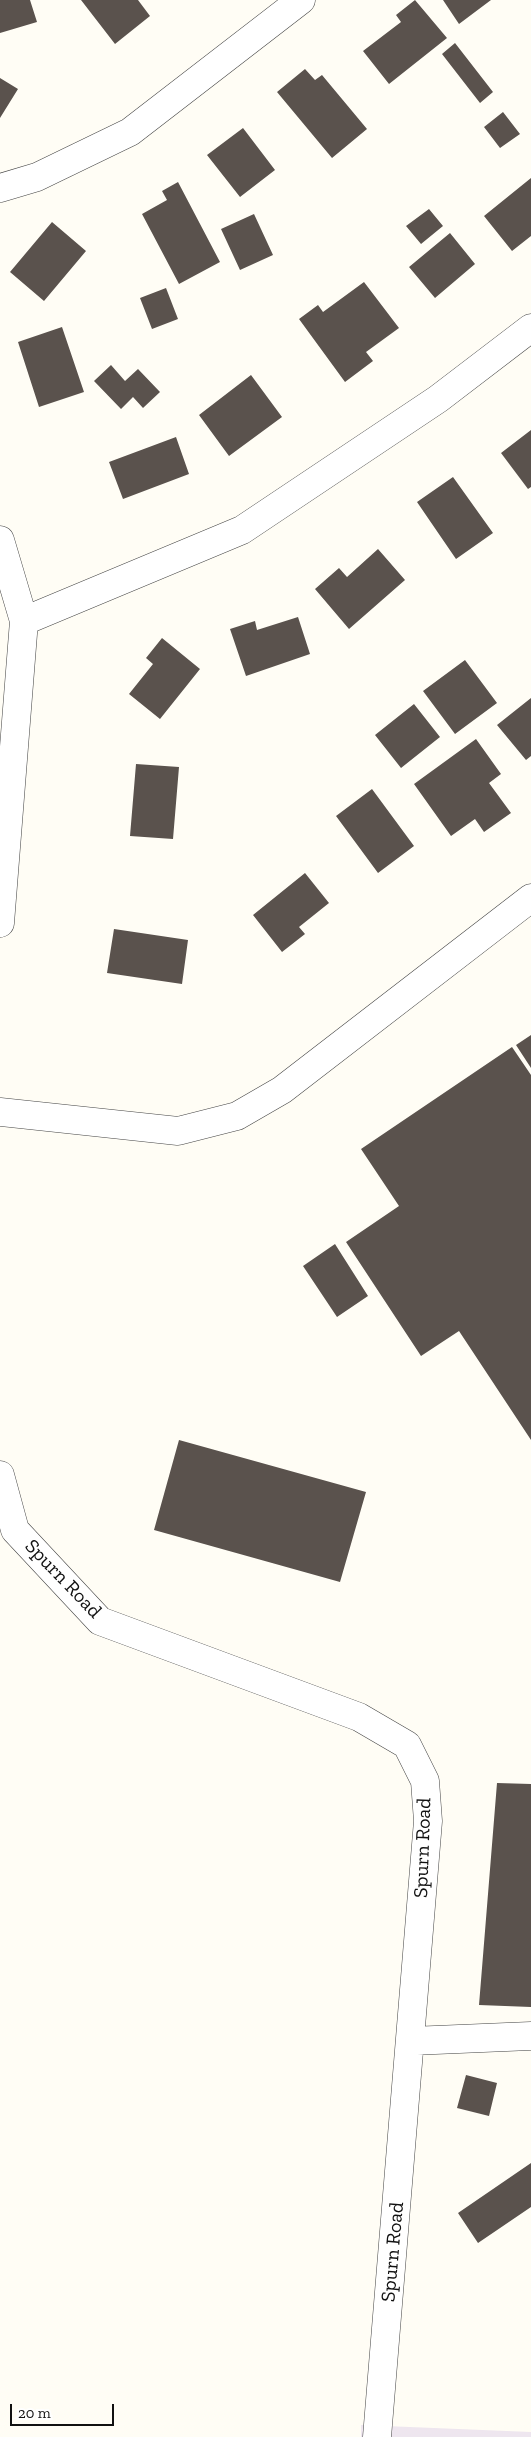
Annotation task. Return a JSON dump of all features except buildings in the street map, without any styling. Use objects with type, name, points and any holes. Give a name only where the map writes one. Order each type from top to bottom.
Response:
[{"type":"street","points":[[0,188],[37,177],[130,132],[301,0]]},
{"type":"street","points":[[24,621],[242,530],[438,399],[531,328]]},
{"type":"street","points":[[0,540],[24,621],[0,923]]},
{"type":"street","points":[[0,1112],[178,1131],[237,1116],[282,1090],[531,898]]},
{"type":"street","name":"Spurn Road","points":[[0,1475],[15,1530],[100,1621],[359,1717],[407,1745],[425,1781],[428,1821],[377,2437]]},
{"type":"street","points":[[411,2041],[531,2036]]},
{"type":"shaded area","points":[[361,2425],[531,2432],[531,2437],[361,2437]]}]
